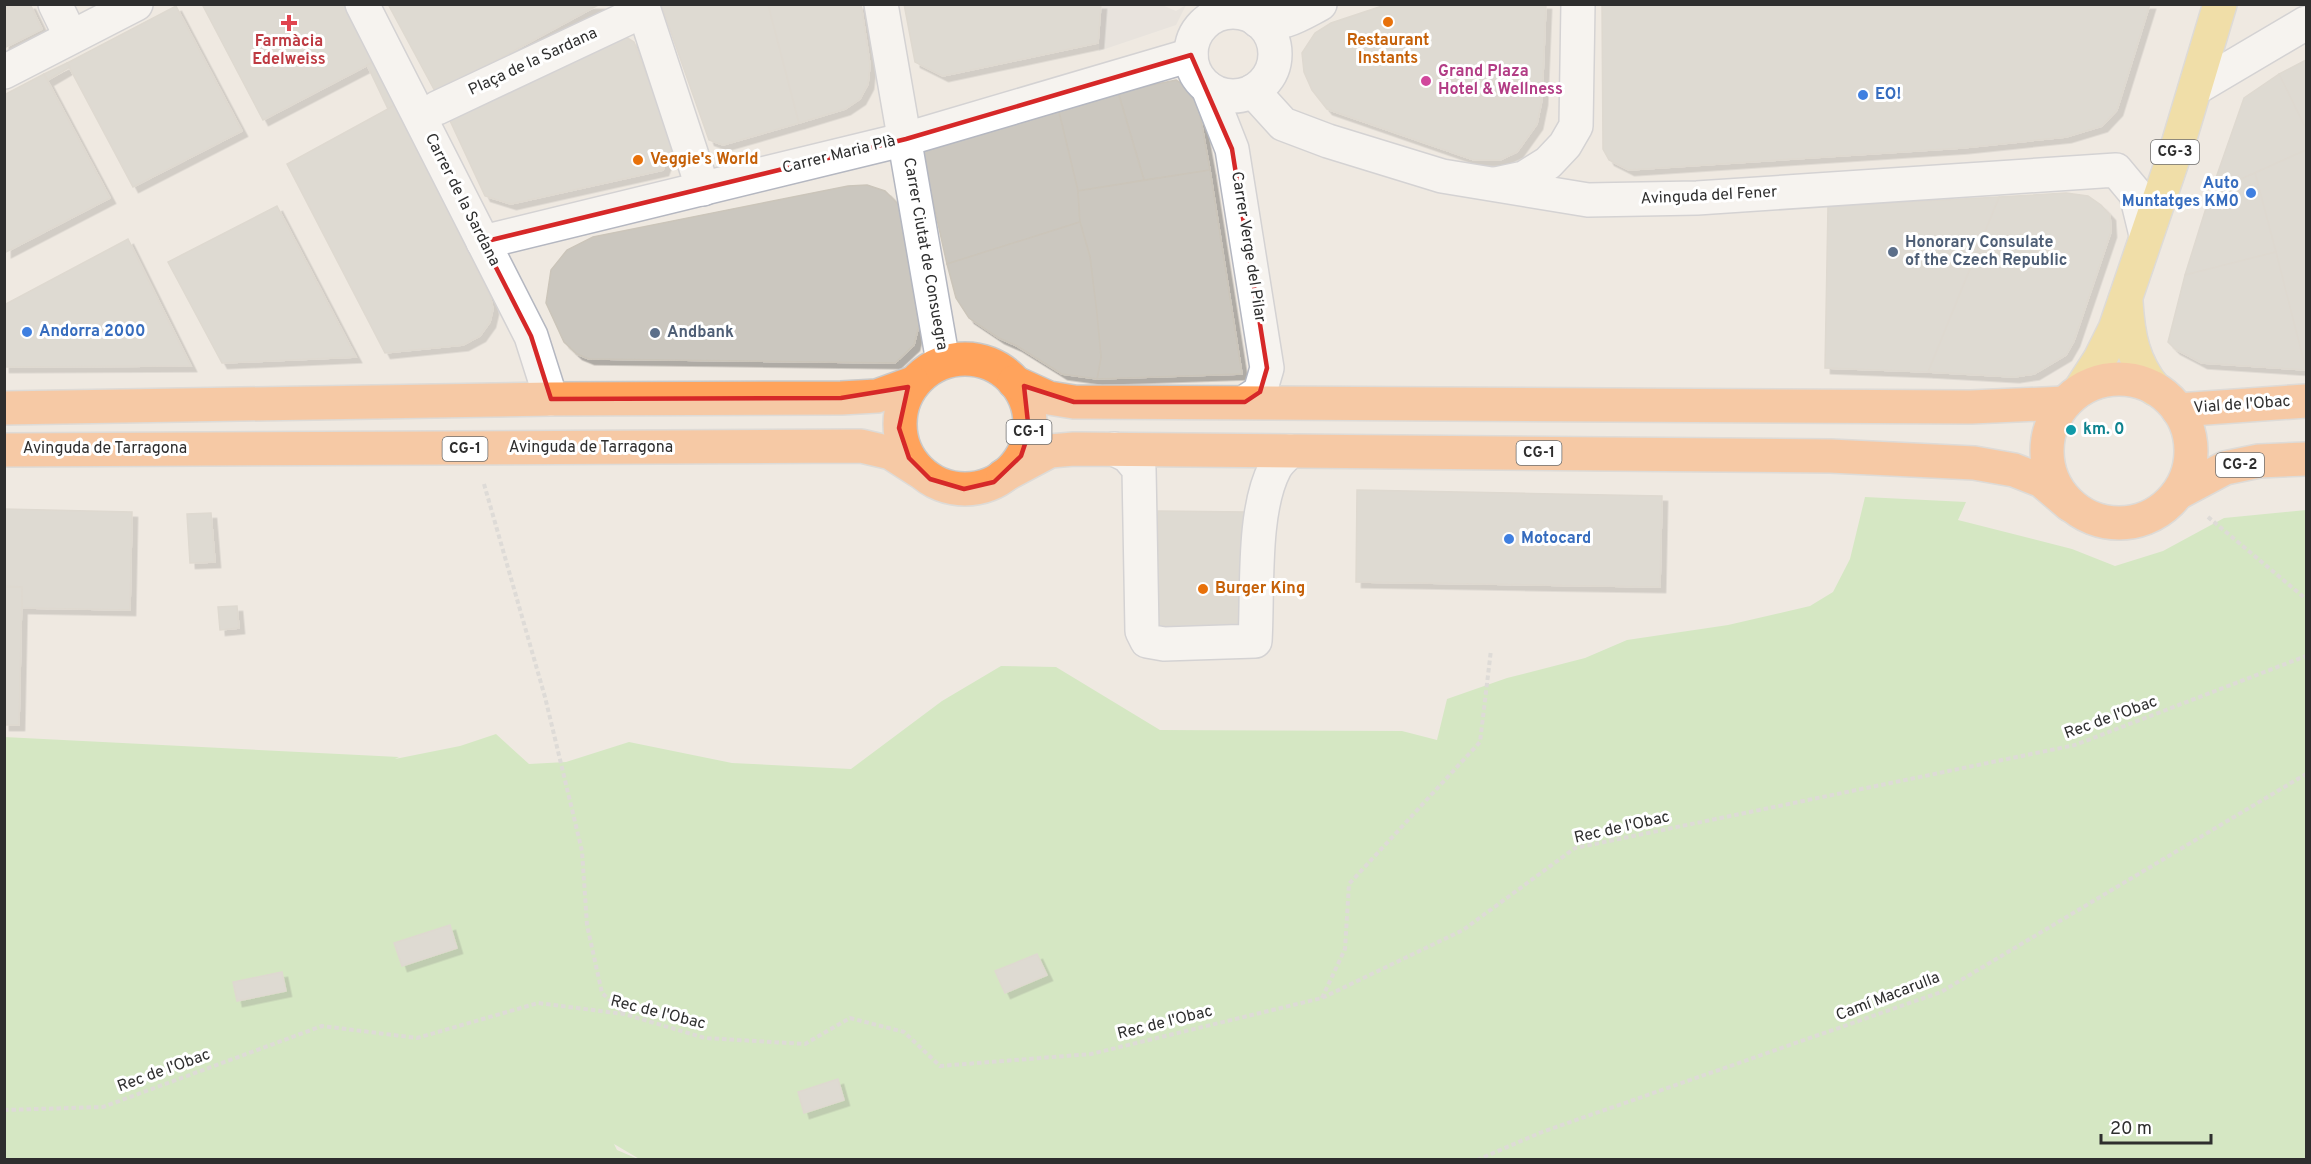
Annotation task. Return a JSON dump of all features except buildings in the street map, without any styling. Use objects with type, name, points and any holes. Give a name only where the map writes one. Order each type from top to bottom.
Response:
[{"type":"highway","name":"CG-1","points":[[943,362],[958,359],[989,364],[1014,382],[1049,398],[1074,402],[1971,407],[2072,397]]},
{"type":"highway","points":[[4,408],[551,399],[841,398],[877,396],[913,383],[927,371],[943,362]]},
{"type":"highway","points":[[2117,379],[2137,381],[2167,399],[2188,429],[2192,451],[2188,473],[2178,493],[2161,511],[2139,521],[2115,524],[2091,518],[2070,505],[2056,487],[2048,466],[2047,444],[2053,422],[2072,397],[2098,382],[2117,379]]},
{"type":"highway","name":"CG-1","points":[[1003,477],[1021,456],[1029,432],[1027,405],[1014,382]]},
{"type":"highway","points":[[913,383],[900,412],[899,429],[909,458],[920,471]]},
{"type":"highway","name":"Vial de l'Obac","points":[[2167,399],[2307,401]]},
{"type":"highway","name":"Avinguda de Tarragona","points":[[4,450],[861,447],[891,453],[920,471]]},
{"type":"highway","name":"CG-1","points":[[920,471],[930,479],[953,488],[974,488],[1003,477],[1050,452],[1114,449],[1830,456],[1974,463],[2014,470],[2042,481],[2070,505]]},
{"type":"highway","name":"CG-2","points":[[2178,493],[2225,468],[2259,461],[2307,459]]},
{"type":"main road","name":"CG-3","points":[[2072,397],[2100,359],[2126,297],[2196,88],[2220,4]]},
{"type":"main road","name":"CG-3","points":[[2126,297],[2128,337],[2137,363],[2167,399]]},
{"type":"street","points":[[55,4],[71,37]]},
{"type":"street","points":[[4,72],[136,4]]},
{"type":"street","name":"Carrer de la Sardana","points":[[362,4],[531,336],[551,399]]},
{"type":"street","name":"Carrer Ciutat de Consuegra","points":[[881,4],[943,362]]},
{"type":"street","points":[[1258,21],[1273,24],[1286,21],[1320,4]]},
{"type":"street","points":[[1491,185],[1524,178],[1548,163],[1564,145],[1575,126],[1578,4]]},
{"type":"street","points":[[1218,9],[1247,15],[1258,21],[1267,30],[1275,53],[1269,77],[1253,91],[1232,96],[1208,88],[1199,79],[1191,55],[1193,42],[1199,30],[1218,9]]},
{"type":"street","points":[[636,10],[703,189]]},
{"type":"street","name":"Plaça de la Sardana","points":[[437,108],[636,10]]},
{"type":"street","points":[[2196,88],[2307,23]]},
{"type":"street","name":"Carrer Maria Plà","points":[[483,242],[906,139],[1191,55]]},
{"type":"street","name":"Carrer Verge del Pilar","points":[[1208,88],[1232,149],[1268,368],[1260,392],[1245,402]]},
{"type":"street","name":"Avinguda del Fener","points":[[1253,91],[1283,124],[1328,141],[1442,176],[1588,200],[1697,198],[2116,170],[2136,194],[2146,235]]},
{"type":"street","points":[[1114,449],[1128,456],[1138,469],[1143,631],[1148,641],[1164,644],[1255,641],[1258,548],[1266,488],[1275,466],[1290,451]]},
{"type":"path","points":[[475,448],[545,697],[582,851],[587,925],[602,993],[624,1014]]},
{"type":"path","points":[[2178,493],[2307,599]]},
{"type":"path","points":[[1322,998],[1344,949],[1349,884],[1480,742],[1491,651]]},
{"type":"path","name":"Rec de l'Obac","points":[[4,1110],[103,1107],[322,1026],[417,1038],[538,1003],[624,1014],[705,1038],[805,1044],[850,1018],[904,1032],[940,1066],[1091,1054],[1322,998],[1463,930],[1575,848],[2075,745],[2307,656]]},
{"type":"path","name":"Camí Macarulla","points":[[1478,1160],[1542,1132],[1941,992],[2307,774]]},
{"type":"highlighted area","points":[[1191,55],[1232,149],[1267,368],[1260,392],[1245,402],[1074,402],[1024,386],[1029,432],[1021,456],[994,482],[964,489],[930,479],[909,458],[899,428],[908,387],[841,398],[551,399],[531,336],[483,242],[906,139]]},
{"type":"green space","points":[[1865,497],[1966,502],[1958,520],[2072,549],[2115,566],[2163,551],[2224,518],[2306,510],[2306,1159],[641,1160],[614,1144],[617,1150],[638,1159],[5,1159],[4,737],[399,757],[395,759],[460,746],[496,734],[529,764],[566,762],[629,742],[732,763],[851,769],[942,701],[1001,666],[1056,667],[1160,730],[1402,731],[1437,740],[1447,699],[1507,678],[1585,658],[1627,640],[1728,625],[1810,606],[1833,592],[1850,559]]},
{"type":"shaded area","points":[[1101,5],[1162,5],[1176,11],[1186,5],[1176,25],[1099,51]]},
{"type":"place","name":"Restaurant Instants","points":[[1388,22]]},
{"type":"place","name":"Farmàcia Edelweiss","points":[[289,23]]},
{"type":"place","name":"Grand Plaza Hotel & Wellness","points":[[1426,81]]},
{"type":"place","name":"EO!","points":[[1863,95]]},
{"type":"place","name":"Veggie's World","points":[[638,160]]},
{"type":"place","name":"Auto Muntatges KM0","points":[[2251,193]]},
{"type":"place","name":"Honorary Consulate of the Czech Republic","points":[[1893,252]]},
{"type":"place","name":"Andorra 2000","points":[[27,332]]},
{"type":"place","name":"Andbank","points":[[655,333]]},
{"type":"place","name":"km. 0","points":[[2071,430]]},
{"type":"place","name":"Motocard","points":[[1509,539]]},
{"type":"place","name":"Burger King","points":[[1203,589]]}]
